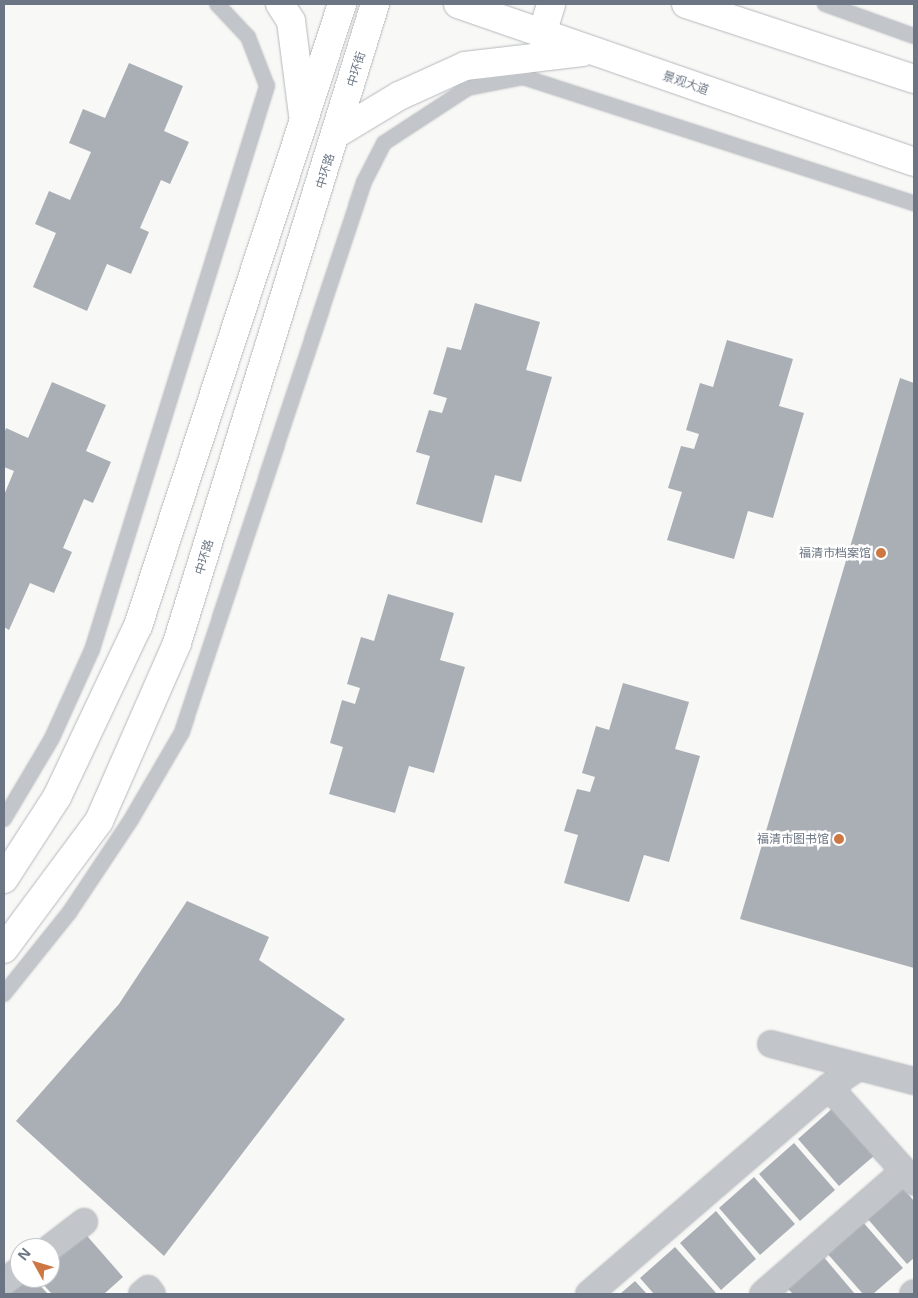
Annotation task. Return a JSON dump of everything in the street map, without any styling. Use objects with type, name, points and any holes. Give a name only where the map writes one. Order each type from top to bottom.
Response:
[{"type":"street","points":[[280,4],[291,21],[304,124]]},
{"type":"street","points":[[4,879],[58,797],[138,626],[342,4]]},
{"type":"street","name":"中环街","points":[[336,134],[376,4]]},
{"type":"street","name":"景观大道","points":[[458,4],[914,162]]},
{"type":"street","points":[[542,34],[551,4]]},
{"type":"street","points":[[686,4],[914,79]]},
{"type":"street","points":[[336,134],[399,96],[465,66],[594,51]]},
{"type":"street","name":"中环路","points":[[4,949],[99,821],[177,643],[336,134]]},
{"type":"street","points":[[772,1044],[857,1068],[914,1081]]},
{"type":"street","points":[[589,1294],[830,1087],[857,1068]]},
{"type":"street","points":[[763,1294],[909,1176],[830,1087]]},
{"type":"street","points":[[60,1240],[84,1222]]},
{"type":"street","points":[[142,1294],[148,1289],[152,1294]]},
{"type":"lane","points":[[4,819],[52,738],[92,650],[266,86],[248,37],[217,4]]},
{"type":"lane","points":[[825,4],[914,36]]},
{"type":"lane","points":[[4,994],[74,905],[132,818],[182,732],[364,182],[384,143],[468,88],[522,78],[914,203]]},
{"type":"building","points":[[129,63],[183,86],[164,131],[189,142],[170,184],[161,180],[140,228],[149,232],[131,274],[107,264],[87,311],[33,287],[56,233],[35,224],[49,191],[70,200],[91,152],[69,143],[83,109],[105,118]]},
{"type":"building","points":[[475,303],[540,322],[526,370],[552,377],[521,482],[495,475],[482,523],[416,504],[430,456],[416,452],[429,410],[442,413],[447,398],[433,394],[447,347],[461,350]]},
{"type":"building","points":[[727,340],[793,359],[779,406],[804,413],[773,518],[748,511],[734,559],[667,540],[682,492],[668,488],[681,446],[694,449],[699,434],[686,430],[700,383],[713,387]]},
{"type":"building","points":[[900,378],[914,383],[914,968],[740,919]]},
{"type":"building","points":[[52,382],[106,405],[86,451],[111,462],[93,503],[84,499],[63,548],[72,552],[54,593],[30,583],[9,630],[4,627],[4,495],[14,471],[4,467],[4,434],[6,428],[28,438]]},
{"type":"building","points":[[388,594],[454,613],[440,660],[465,667],[434,773],[409,766],[395,813],[329,794],[343,747],[330,743],[342,700],[355,704],[360,688],[347,684],[361,637],[374,641]]},
{"type":"building","points":[[623,683],[689,702],[675,749],[700,756],[669,862],[644,855],[629,902],[564,883],[578,835],[564,831],[577,789],[590,792],[595,777],[582,773],[596,726],[609,730]]},
{"type":"building","points":[[187,901],[269,937],[259,960],[345,1019],[164,1256],[16,1121],[119,1004]]},
{"type":"building","points":[[834,1107],[875,1155],[839,1186],[798,1139]]},
{"type":"building","points":[[794,1143],[835,1190],[800,1221],[759,1174]]},
{"type":"building","points":[[754,1177],[795,1224],[760,1255],[719,1208]]},
{"type":"building","points":[[901,1186],[914,1201],[914,1258],[907,1264],[866,1217]]},
{"type":"building","points":[[716,1211],[756,1259],[721,1290],[680,1243]]},
{"type":"building","points":[[862,1221],[903,1268],[873,1294],[863,1294],[826,1252]]},
{"type":"building","points":[[81,1229],[123,1277],[104,1294],[52,1294],[46,1288],[60,1288],[60,1248]]},
{"type":"building","points":[[675,1247],[717,1294],[654,1294],[640,1278]]},
{"type":"building","points":[[822,1255],[855,1294],[793,1294],[786,1287]]},
{"type":"building","points":[[635,1281],[647,1294],[620,1294]]},
{"type":"building","points":[[14,1288],[42,1288],[48,1294],[7,1294]]},
{"type":"place","name":"福清市档案馆","points":[[881,553]]},
{"type":"place","name":"福清市图书馆","points":[[839,839]]}]
